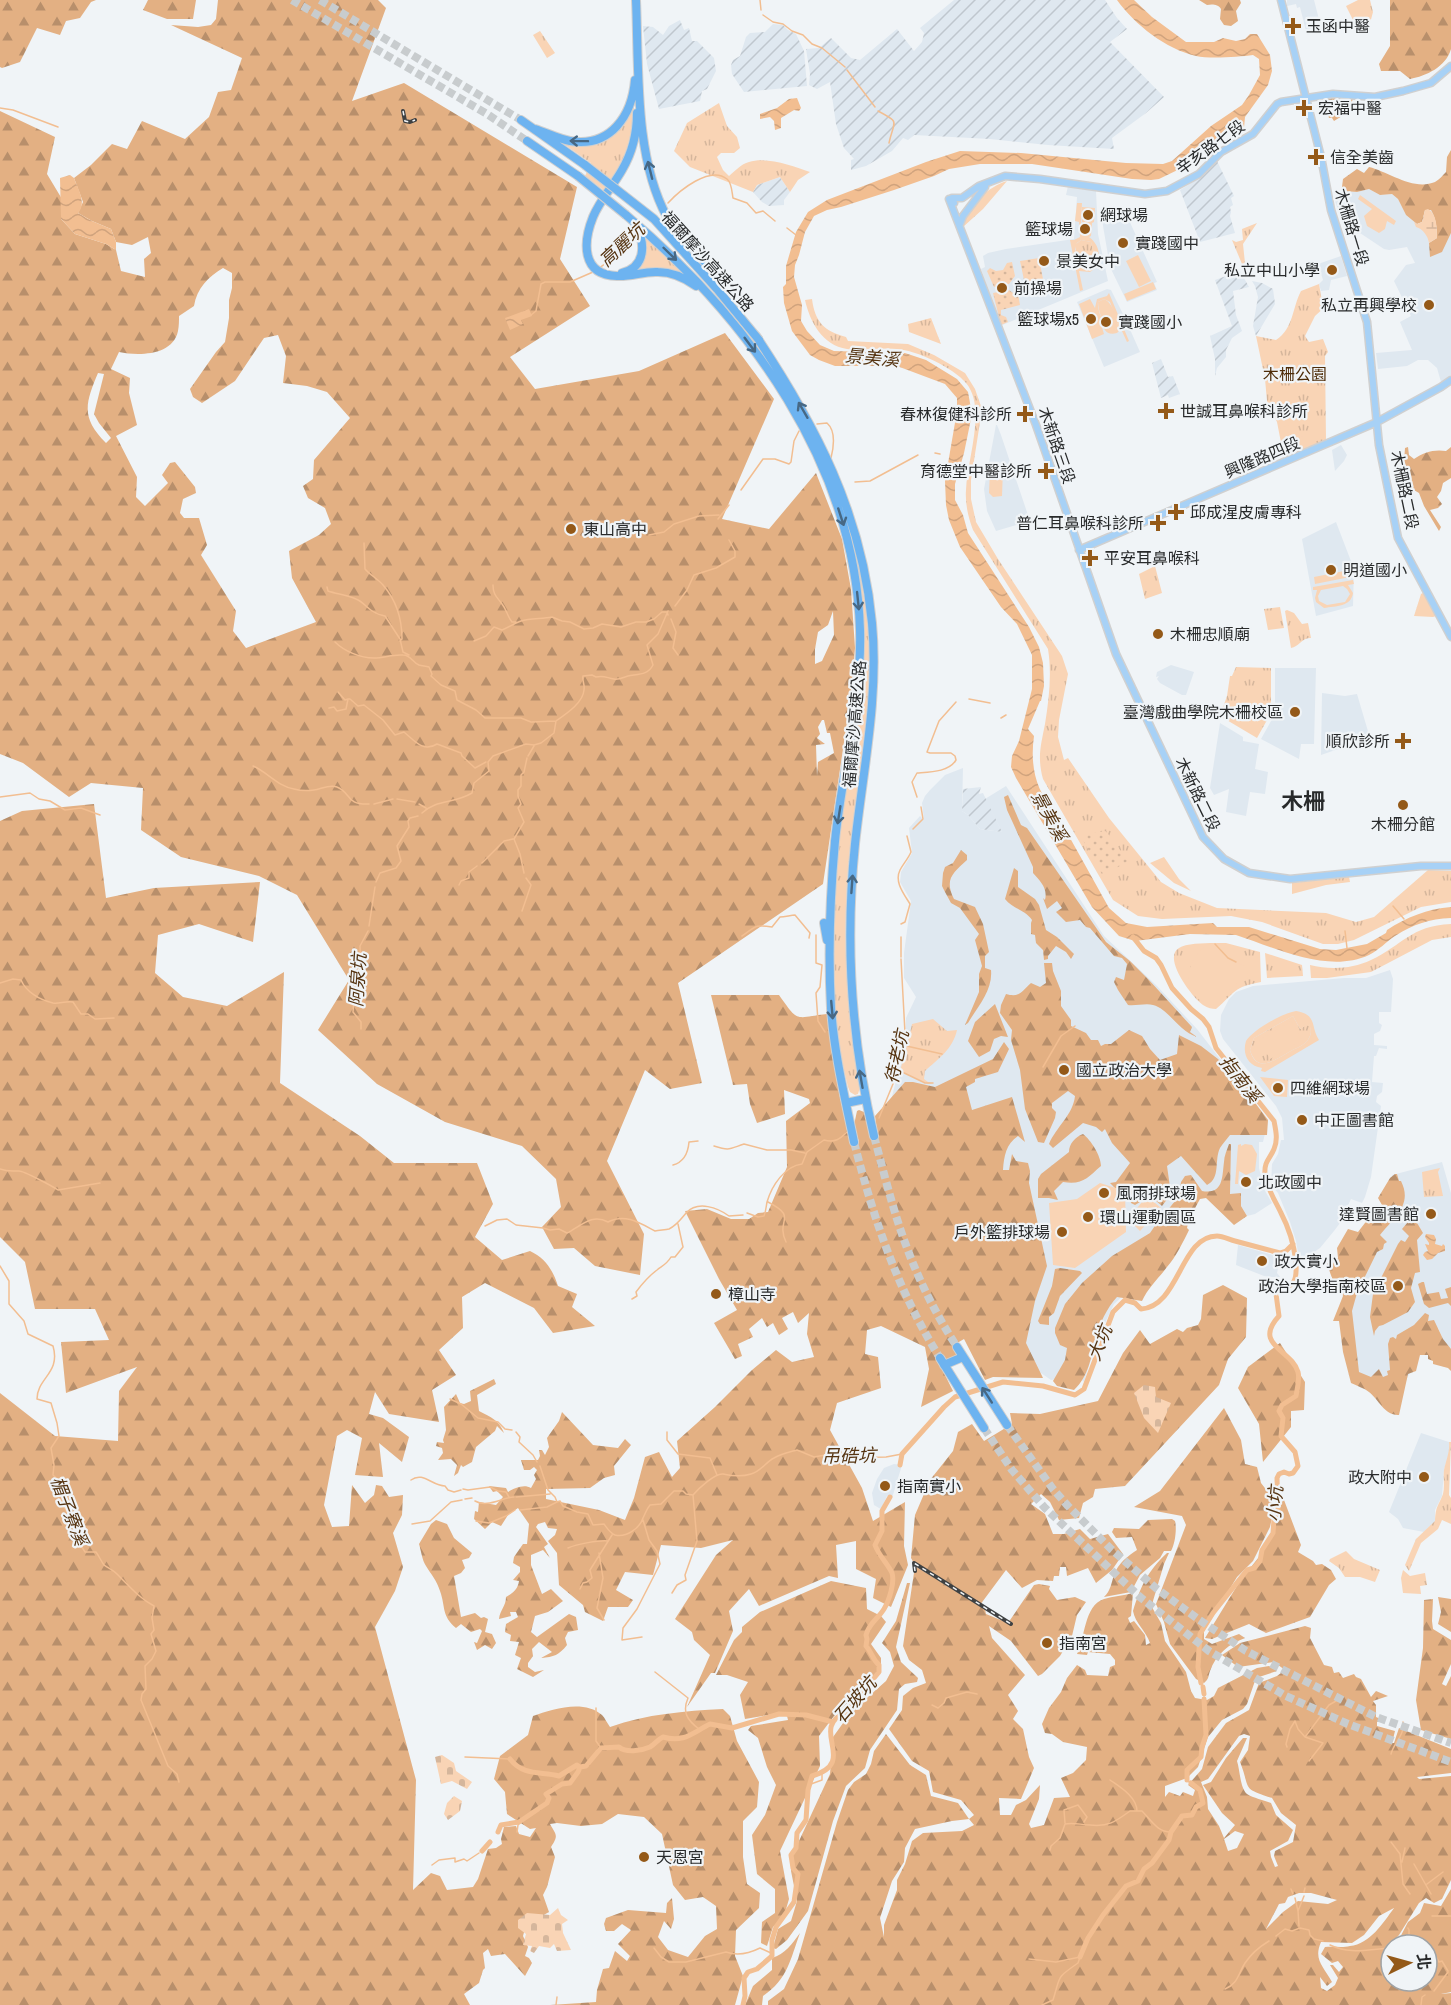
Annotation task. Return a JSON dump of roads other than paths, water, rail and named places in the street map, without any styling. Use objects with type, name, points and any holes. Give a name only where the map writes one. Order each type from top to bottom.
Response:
[{"type":"highway","points":[[625,171],[636,131],[638,110],[634,0]]},
{"type":"highway","points":[[634,0],[645,145],[657,194],[667,217],[684,244],[739,311],[759,340]]},
{"type":"highway","points":[[535,129],[569,141],[589,141],[602,137],[620,123],[632,103],[636,73]]},
{"type":"highway","points":[[641,109],[639,136],[625,171],[594,224],[590,240],[590,257],[605,272],[618,276],[658,272],[674,274],[693,284],[714,300]]},
{"type":"highway","name":"福爾摩沙高速公路","points":[[521,120],[627,197],[660,226],[717,289],[759,340],[788,385],[815,433],[838,483],[857,541],[869,604],[874,661],[872,702],[855,845],[850,961],[854,1015],[865,1099],[874,1136]]},
{"type":"highway","name":"福爾摩沙高速公路","points":[[527,141],[578,176],[649,234],[714,300],[759,357],[807,435],[834,496],[854,567],[859,606],[860,656],[856,700],[835,840],[830,976],[831,1009],[854,1142]]},
{"type":"highway","points":[[605,272],[624,272],[634,267],[641,259],[642,239],[626,215]]},
{"type":"highway","points":[[826,890],[835,840]]},
{"type":"highway","points":[[824,923],[830,976]]},
{"type":"highway","points":[[846,1103],[865,1099]]},
{"type":"highway","points":[[957,1347],[1005,1423]]},
{"type":"highway","points":[[963,1357],[944,1365],[984,1428]]},
{"type":"main road","name":"木柵路一段","points":[[1282,0],[1321,157],[1331,210],[1368,320]]},
{"type":"main road","points":[[1306,96],[1336,90],[1380,93],[1405,88],[1431,79],[1451,61]]},
{"type":"main road","points":[[1306,96],[1338,93],[1375,97],[1403,92],[1431,83],[1451,66]]},
{"type":"main road","name":"辛亥路七段","points":[[1009,178],[1025,177],[1144,194],[1161,193],[1189,180],[1221,152],[1248,139],[1277,104],[1306,96]]},
{"type":"main road","points":[[951,201],[962,198],[985,182],[997,178],[1009,178]]},
{"type":"main road","points":[[951,201],[961,203],[985,187],[1009,178]]},
{"type":"main road","points":[[960,224],[963,216],[985,187]]},
{"type":"main road","name":"木新路三段","points":[[951,201],[963,236]]},
{"type":"main road","name":"木新路三段","points":[[951,201],[1033,418],[1120,664]]},
{"type":"main road","name":"木柵路二段","points":[[1368,320],[1378,423],[1403,546],[1442,621]]},
{"type":"main road","name":"興隆路四段","points":[[1378,423],[1451,380]]},
{"type":"main road","name":"興隆路四段","points":[[1079,551],[1378,423],[1451,385]]},
{"type":"main road","points":[[1442,621],[1451,631]]},
{"type":"main road","points":[[1442,621],[1451,637]]},
{"type":"main road","name":"木新路二段","points":[[1120,664],[1200,832],[1212,849],[1224,859],[1249,873],[1290,879],[1420,866],[1451,866]]},
{"type":"water","name":"景美溪","points":[[1117,0],[1134,0],[1152,17],[1186,42],[1214,42],[1223,38],[1236,41],[1245,39],[1250,34],[1257,34],[1270,55],[1272,71],[1268,85],[1245,117],[1244,128],[1239,132],[1230,132],[1204,147],[1192,163],[1159,179],[1132,179],[1032,164],[980,164],[949,169],[894,190],[827,210],[814,216],[805,232],[795,265],[794,277],[802,305],[801,321],[820,345],[834,351],[905,353],[926,360],[957,379],[968,392],[972,414],[955,484],[955,500],[963,515],[968,533],[1029,627],[1039,647],[1043,663],[1044,686],[1041,701],[1028,729],[1034,736],[1033,757],[1036,777],[1043,795],[1055,811],[1109,908],[1126,923],[1147,927],[1213,923],[1217,927],[1249,927],[1320,949],[1336,950],[1367,944],[1402,921],[1425,912],[1451,907],[1451,918],[1415,925],[1395,936],[1373,953],[1353,960],[1337,962],[1302,957],[1236,935],[1190,934],[1135,941],[1119,936],[1092,907],[1011,767],[1012,756],[1019,741],[1032,689],[1032,655],[1017,624],[1001,607],[960,547],[949,520],[945,481],[957,411],[957,398],[945,384],[897,366],[835,366],[819,360],[810,355],[792,331],[784,303],[783,287],[786,284],[786,266],[796,232],[808,212],[827,200],[960,151],[1021,153],[1126,163],[1163,164],[1172,161],[1211,126],[1242,105],[1260,75],[1259,59],[1253,55],[1208,57],[1185,53],[1152,35]]},
{"type":"water","points":[[797,98],[801,108],[781,118],[781,128],[775,130],[774,121],[770,117],[760,119],[760,114],[777,108],[789,99]]},
{"type":"water","points":[[70,175],[74,178],[81,196],[82,205],[78,213],[111,229],[116,242],[116,250],[106,244],[75,234],[61,219],[60,178]]},
{"type":"water","points":[[529,309],[532,316],[521,320],[523,324],[510,330],[505,318]]},
{"type":"water","points":[[1426,1234],[1434,1235],[1435,1244],[1445,1246],[1445,1251],[1427,1260],[1423,1255],[1428,1251],[1425,1244],[1429,1245]]},
{"type":"waterway","points":[[760,0],[761,10]]},
{"type":"waterway","points":[[763,15],[803,35],[845,67]]},
{"type":"waterway","points":[[847,70],[875,107]]},
{"type":"waterway","points":[[0,108],[13,110],[58,127]]},
{"type":"waterway","points":[[878,111],[893,120],[894,126],[889,143]]},
{"type":"waterway","name":"高麗坑","points":[[668,203],[695,181],[712,175],[720,176],[729,181],[733,198],[747,203],[756,213],[763,211],[775,221]]},
{"type":"waterway","name":"高麗坑","points":[[787,228],[796,235]]},
{"type":"waterway","name":"高麗坑","points":[[599,268],[636,232]]},
{"type":"waterway","name":"高麗坑","points":[[531,315],[536,311],[541,284],[570,282],[593,272]]},
{"type":"waterway","name":"阿泉坑","points":[[817,424],[827,423],[832,430],[831,458]]},
{"type":"waterway","name":"阿泉坑","points":[[741,490],[763,459],[775,459],[789,464],[791,462],[794,441],[799,431]]},
{"type":"waterway","name":"阿泉坑","points":[[935,453],[940,454]]},
{"type":"waterway","name":"阿泉坑","points":[[855,482],[870,481],[918,455]]},
{"type":"waterway","name":"阿泉坑","points":[[718,519],[729,505]]},
{"type":"waterway","points":[[649,535],[664,532],[674,524],[699,516],[719,515]]},
{"type":"waterway","name":"阿泉坑","points":[[675,606],[687,590],[694,575],[716,568],[735,557],[735,551],[729,540]]},
{"type":"waterway","points":[[364,543],[365,569],[383,585],[391,597],[399,617],[402,632],[400,641]]},
{"type":"waterway","points":[[493,585],[495,594],[510,620],[516,622]]},
{"type":"waterway","points":[[327,587],[328,591],[356,599],[373,612],[385,616],[400,639],[403,652],[409,655]]},
{"type":"waterway","name":"阿泉坑","points":[[422,813],[440,803],[459,799],[472,793],[474,783],[489,771],[488,762],[493,756],[526,744],[541,743],[554,733],[556,721],[581,699],[584,690],[583,676],[618,679],[649,671],[653,665],[647,645],[658,634],[668,611]]},
{"type":"waterway","points":[[474,641],[486,636],[494,627],[502,630],[528,619],[552,617],[584,629],[602,624],[621,627],[636,622],[646,622],[662,612],[667,612],[668,615]]},
{"type":"waterway","points":[[671,619],[676,632],[673,648],[678,655]]},
{"type":"waterway","points":[[335,642],[363,657],[408,656],[419,665],[429,667],[431,676],[441,685],[455,691],[457,700],[476,710],[485,718],[521,718],[531,722],[556,721]]},
{"type":"waterway","points":[[338,692],[345,700],[348,699]]},
{"type":"waterway","points":[[329,708],[334,707],[337,711],[346,709],[348,699],[350,699],[358,706],[364,705],[383,720],[395,735],[404,732],[423,746],[437,744],[461,753],[475,768],[486,762]]},
{"type":"waterway","name":"待老坑","points":[[969,699],[990,703]]},
{"type":"waterway","name":"待老坑","points":[[917,797],[912,782],[917,773],[944,769],[956,760],[951,753],[927,752],[939,721],[956,702]]},
{"type":"waterway","name":"待老坑","points":[[1001,718],[1006,715]]},
{"type":"waterway","points":[[528,756],[534,746]]},
{"type":"waterway","points":[[524,873],[514,839],[524,822],[518,808],[521,804],[518,790],[521,786],[521,775],[524,772],[527,758]]},
{"type":"waterway","points":[[253,766],[289,788],[306,791],[334,786],[342,789],[352,801],[369,804]]},
{"type":"waterway","points":[[0,797],[30,793],[65,810],[81,808],[100,815]]},
{"type":"waterway","points":[[374,804],[393,799]]},
{"type":"waterway","points":[[397,799],[415,802]]},
{"type":"waterway","points":[[419,804],[426,808]]},
{"type":"waterway","name":"待老坑","points":[[913,829],[923,819],[921,807]]},
{"type":"waterway","name":"阿泉坑","points":[[376,882],[380,873],[396,868],[401,861],[397,846],[409,827],[410,818],[418,816]]},
{"type":"waterway","name":"待老坑","points":[[901,924],[905,922],[910,904],[900,888],[898,879],[898,874],[911,852],[907,836]]},
{"type":"waterway","points":[[482,863],[504,841],[513,839]]},
{"type":"waterway","points":[[459,885],[461,881],[469,878],[469,872],[477,866]]},
{"type":"waterway","points":[[522,911],[531,885],[526,878]]},
{"type":"waterway","name":"阿泉坑","points":[[369,926],[375,887]]},
{"type":"waterway","points":[[1393,906],[1404,919]]},
{"type":"waterway","points":[[742,936],[758,926],[772,927],[780,917],[795,915],[810,933],[809,938]]},
{"type":"waterway","name":"阿泉坑","points":[[361,1029],[361,1022],[353,1012],[354,990],[355,984],[361,977],[360,946],[368,931]]},
{"type":"waterway","points":[[1345,931],[1347,948]]},
{"type":"waterway","points":[[816,935],[816,963],[822,965],[820,987],[816,993],[818,1021],[825,1032]]},
{"type":"waterway","name":"待老坑","points":[[901,937],[901,957]]},
{"type":"waterway","name":"小坑","points":[[1133,937],[1144,951],[1156,958],[1172,988],[1203,1019],[1209,1027],[1216,1048],[1274,1121],[1276,1142],[1266,1163],[1265,1174],[1269,1190],[1289,1231],[1296,1262],[1293,1283],[1276,1294],[1279,1316],[1270,1334],[1276,1347],[1289,1358],[1298,1372],[1296,1396],[1282,1405],[1279,1411],[1283,1418],[1281,1436],[1295,1452],[1298,1466],[1293,1473],[1284,1472],[1277,1478],[1278,1510],[1274,1519],[1273,1533],[1262,1550],[1260,1561],[1254,1568],[1247,1570],[1213,1613],[1200,1634],[1198,1667],[1201,1683]]},
{"type":"waterway","points":[[1215,944],[1228,958],[1236,962]]},
{"type":"waterway","name":"待老坑","points":[[879,1118],[895,1079],[905,1033],[901,959]]},
{"type":"waterway","points":[[0,983],[13,979],[21,980],[30,992],[43,1000],[55,1003],[73,1002],[81,1014],[88,1014],[95,1019],[114,1018]]},
{"type":"waterway","points":[[1043,1067],[1061,1036],[1075,1026]]},
{"type":"waterway","points":[[902,1045],[942,1054]]},
{"type":"waterway","points":[[898,1070],[925,1083],[933,1083]]},
{"type":"waterway","name":"待老坑","points":[[747,1213],[758,1217],[764,1216],[772,1189],[780,1177],[790,1168],[802,1164],[807,1152],[824,1140],[837,1140],[847,1132]]},
{"type":"waterway","points":[[673,1165],[685,1157],[689,1142],[698,1141]]},
{"type":"waterway","points":[[714,1146],[729,1149],[744,1144],[767,1150],[791,1150],[805,1153]]},
{"type":"waterway","points":[[0,1169],[22,1172],[58,1190],[100,1183]]},
{"type":"waterway","points":[[768,1202],[777,1207],[784,1216],[783,1234],[786,1242]]},
{"type":"waterway","name":"待老坑","points":[[485,1226],[497,1220],[507,1219],[516,1225],[550,1230],[559,1229],[567,1233],[592,1220],[608,1222],[620,1218],[632,1220],[655,1231],[669,1229],[696,1207],[714,1208],[729,1216],[743,1215]]},
{"type":"waterway","points":[[632,1299],[637,1296],[636,1292],[648,1277],[671,1257],[675,1257],[683,1247],[678,1224]]},
{"type":"waterway","name":"大坑","points":[[900,1465],[902,1454],[955,1397],[1003,1382],[1043,1386],[1075,1395],[1084,1389],[1113,1312],[1125,1300],[1135,1303],[1141,1309],[1154,1305],[1172,1285],[1195,1247],[1205,1239],[1219,1236],[1280,1253],[1293,1244]]},
{"type":"waterway","name":"楣子寮溪","points":[[0,1266],[9,1281],[9,1304],[24,1321],[28,1334],[53,1346],[54,1363],[38,1392],[37,1399],[51,1403],[59,1436],[51,1448],[53,1475],[61,1485],[62,1502],[81,1544],[85,1552],[96,1552],[104,1565],[154,1606],[152,1618],[154,1630],[151,1634],[156,1651],[145,1666],[146,1689],[141,1700],[168,1766],[177,1774],[179,1782]]},
{"type":"waterway","points":[[450,1399],[461,1404],[478,1418],[498,1422],[505,1429],[512,1430]]},
{"type":"waterway","points":[[516,1432],[520,1437],[519,1442],[537,1462]]},
{"type":"waterway","points":[[667,1432],[667,1440],[678,1454],[710,1458],[717,1475]]},
{"type":"waterway","name":"吊硞坑","points":[[540,1466],[548,1490],[557,1502],[560,1501],[563,1506],[577,1512],[588,1514],[593,1525],[604,1524],[612,1533],[619,1536],[636,1529],[650,1505],[661,1504],[674,1491],[683,1491],[693,1495],[720,1474],[737,1476],[751,1474],[774,1458],[788,1452],[797,1450],[814,1457],[831,1454],[842,1458],[886,1457],[902,1454]]},
{"type":"waterway","points":[[411,1480],[420,1477],[445,1486],[454,1492],[461,1490]]},
{"type":"waterway","points":[[463,1489],[490,1487],[506,1492],[509,1497]]},
{"type":"waterway","points":[[516,1497],[550,1494]]},
{"type":"waterway","points":[[672,1593],[677,1585],[686,1580],[685,1575],[697,1541],[693,1495]]},
{"type":"waterway","points":[[475,1501],[489,1503],[514,1497]]},
{"type":"waterway","name":"石坡坑","points":[[743,2005],[744,1978],[748,1972],[757,1969],[772,1956],[772,1940],[776,1927],[794,1902],[798,1874],[793,1868],[791,1855],[796,1848],[797,1833],[806,1820],[808,1790],[812,1776],[826,1770],[832,1762],[834,1754],[831,1727],[835,1719],[846,1712],[879,1672],[879,1665],[866,1646],[866,1635],[869,1627],[886,1606],[892,1586],[892,1573],[875,1545],[882,1531],[882,1511],[890,1497]]},
{"type":"waterway","points":[[465,1499],[472,1498]]},
{"type":"waterway","points":[[412,1524],[430,1521],[451,1502],[462,1500]]},
{"type":"waterway","points":[[520,1510],[547,1507],[557,1502]]},
{"type":"waterway","points":[[476,1521],[489,1523],[515,1510]]},
{"type":"waterway","points":[[642,1637],[622,1640],[623,1628],[637,1609],[660,1564],[657,1551],[649,1540],[643,1520]]},
{"type":"waterway","points":[[580,1589],[583,1583],[592,1578],[590,1570],[612,1535]]},
{"type":"waterway","points":[[568,1548],[608,1541]]},
{"type":"waterway","points":[[599,1553],[603,1578],[597,1608],[604,1620]]},
{"type":"waterway","points":[[655,1672],[688,1698],[687,1715],[699,1729]]},
{"type":"waterway","name":"小坑","points":[[1203,1687],[1204,1694]]},
{"type":"waterway","points":[[932,1705],[938,1708],[946,1698],[967,1692],[977,1694]]},
{"type":"waterway","name":"小坑","points":[[1187,1780],[1187,1770],[1201,1757],[1206,1735],[1204,1699]]},
{"type":"waterway","points":[[1309,1761],[1323,1743],[1305,1737],[1329,1705],[1336,1701]]},
{"type":"waterway","points":[[596,1708],[596,1741],[601,1748]]},
{"type":"waterway","points":[[510,1759],[521,1769],[559,1776],[577,1765],[586,1766],[601,1748],[619,1747],[630,1751],[642,1750],[663,1737],[682,1738],[710,1724],[732,1728],[779,1714],[806,1715],[833,1722]]},
{"type":"waterway","points":[[1287,1747],[1290,1729],[1295,1721],[1305,1737]]},
{"type":"waterway","points":[[1391,1754],[1401,1735],[1403,1722]]},
{"type":"waterway","points":[[465,1757],[510,1759]]},
{"type":"waterway","points":[[498,1832],[501,1825],[519,1822],[547,1803],[549,1798],[546,1794],[562,1784],[570,1783],[580,1767]]},
{"type":"waterway","name":"石坡坑","points":[[811,1784],[822,1780],[822,1773]]},
{"type":"waterway","points":[[1110,1780],[1131,1797],[1137,1811]]},
{"type":"waterway","name":"小坑","points":[[1080,1957],[1088,1938],[1126,1886],[1138,1881],[1144,1869],[1152,1863],[1169,1840],[1171,1832],[1182,1816],[1192,1815],[1196,1807],[1203,1803],[1200,1790],[1191,1783]]},
{"type":"waterway","points":[[1065,1823],[1064,1810],[1078,1805],[1087,1817],[1084,1822]]},
{"type":"waterway","points":[[1050,1850],[1060,1838],[1065,1824],[1107,1824],[1130,1811],[1142,1811],[1158,1828],[1171,1832]]},
{"type":"waterway","points":[[517,1832],[522,1820]]},
{"type":"waterway","points":[[482,1851],[490,1842]]},
{"type":"waterway","points":[[1391,1842],[1400,1854],[1403,1884],[1410,1894]]},
{"type":"waterway","points":[[1402,1862],[1405,1848]]},
{"type":"waterway","points":[[432,1865],[439,1860],[455,1858],[455,1862],[464,1859],[467,1861],[479,1853]]},
{"type":"waterway","points":[[1414,1864],[1431,1894]]},
{"type":"waterway","points":[[1427,1884],[1443,1872]]},
{"type":"waterway","points":[[1304,1892],[1305,1888]]},
{"type":"waterway","points":[[1291,1889],[1293,1894]]},
{"type":"waterway","points":[[1299,1926],[1298,1911],[1304,1896]]},
{"type":"waterway","points":[[1295,1898],[1298,1911]]},
{"type":"waterway","points":[[1432,1916],[1451,1916]]},
{"type":"waterway","points":[[1276,1936],[1285,1929],[1292,1931],[1300,1928],[1309,1930],[1314,1939],[1323,1941]]},
{"type":"waterway","points":[[1408,1928],[1409,1933]]},
{"type":"waterway","points":[[1225,1989],[1235,1981],[1250,1957],[1269,1941]]},
{"type":"waterway","points":[[1330,1945],[1352,1951],[1379,1949]]},
{"type":"waterway","points":[[654,1948],[661,1957],[669,1962],[686,1962],[726,1952],[735,1954],[760,1948],[771,1953]]},
{"type":"waterway","points":[[1029,1959],[1056,1962],[1080,1957]]},
{"type":"waterway","points":[[1042,2005],[1053,2000],[1060,1978],[1078,1963],[1080,1957]]},
{"type":"waterway","points":[[1439,1962],[1442,1961],[1448,1971]]},
{"type":"waterway","points":[[1439,1984],[1448,1972]]},
{"type":"waterway","points":[[1421,2005],[1422,1997],[1425,1995]]},
{"type":"waterway","points":[[556,2005],[557,1997]]},
{"type":"tunnel","points":[[292,0],[487,114],[527,141]]},
{"type":"tunnel","points":[[320,0],[521,120]]},
{"type":"tunnel","points":[[874,1136],[893,1206],[912,1261],[929,1299],[957,1347]]},
{"type":"tunnel","points":[[854,1142],[888,1253],[911,1306],[940,1358]]},
{"type":"tunnel","points":[[1007,1425],[1068,1506],[1111,1549],[1157,1589],[1198,1619],[1246,1651],[1376,1717],[1451,1743]]},
{"type":"tunnel","points":[[984,1428],[1012,1470],[1045,1508],[1140,1597],[1209,1651],[1286,1696],[1348,1724],[1451,1762]]},
{"type":"railway","points":[[403,111],[405,121],[415,120]]},
{"type":"railway","points":[[915,1571],[914,1563],[1011,1624]]},
{"type":"place","name":"玉函中醫","points":[[1293,26]]},
{"type":"place","name":"宏福中醫","points":[[1304,108]]},
{"type":"place","name":"信全美齒","points":[[1316,157]]},
{"type":"place","name":"網球場","points":[[1088,215]]},
{"type":"place","name":"籃球場","points":[[1085,229]]},
{"type":"place","name":"實踐國中","points":[[1123,243]]},
{"type":"place","name":"景美女中","points":[[1044,261]]},
{"type":"place","name":"私立中山小學","points":[[1332,270]]},
{"type":"place","name":"前操場","points":[[1002,288]]},
{"type":"place","name":"私立再興學校","points":[[1429,305]]},
{"type":"place","name":"籃球場x5","points":[[1091,319]]},
{"type":"place","name":"實踐國小","points":[[1106,322]]},
{"type":"place","name":"世誠耳鼻喉科診所","points":[[1166,411]]},
{"type":"place","name":"春林復健科診所","points":[[1025,414]]},
{"type":"place","name":"育德堂中醫診所","points":[[1046,471]]},
{"type":"place","name":"邱成湦皮膚專科","points":[[1176,512]]},
{"type":"place","name":"普仁耳鼻喉科診所","points":[[1158,523]]},
{"type":"place","name":"東山高中","points":[[571,529]]},
{"type":"place","name":"平安耳鼻喉科","points":[[1090,558]]},
{"type":"place","name":"明道國小","points":[[1331,570]]},
{"type":"place","name":"木柵忠順廟","points":[[1158,634]]},
{"type":"place","name":"臺灣戲曲學院木柵校區","points":[[1295,712]]},
{"type":"place","name":"順欣診所","points":[[1403,741]]},
{"type":"place","name":"木柵分館","points":[[1403,805]]},
{"type":"place","name":"國立政治大學","points":[[1064,1070]]},
{"type":"place","name":"四維網球場","points":[[1278,1088]]},
{"type":"place","name":"中正圖書館","points":[[1302,1120]]},
{"type":"place","name":"北政國中","points":[[1246,1182]]},
{"type":"place","name":"風雨排球場","points":[[1104,1193]]},
{"type":"place","name":"達賢圖書館","points":[[1431,1214]]},
{"type":"place","name":"環山運動園區","points":[[1088,1217]]},
{"type":"place","name":"戶外籃排球場","points":[[1062,1232]]},
{"type":"place","name":"政大實小","points":[[1262,1261]]},
{"type":"place","name":"政治大學指南校區","points":[[1398,1286]]},
{"type":"place","name":"樟山寺","points":[[716,1294]]},
{"type":"place","name":"政大附中","points":[[1424,1477]]},
{"type":"place","name":"指南實小","points":[[885,1486]]},
{"type":"place","name":"指南宮","points":[[1047,1643]]},
{"type":"place","name":"天恩宮","points":[[644,1857]]},
{"type":"district","name":"木柵","points":[[1303,801]]},
{"type":"park label","name":"木柵公園","points":[[1295,374]]},
{"type":"water label","name":"指南溪","points":[[1240,1079]]}]
